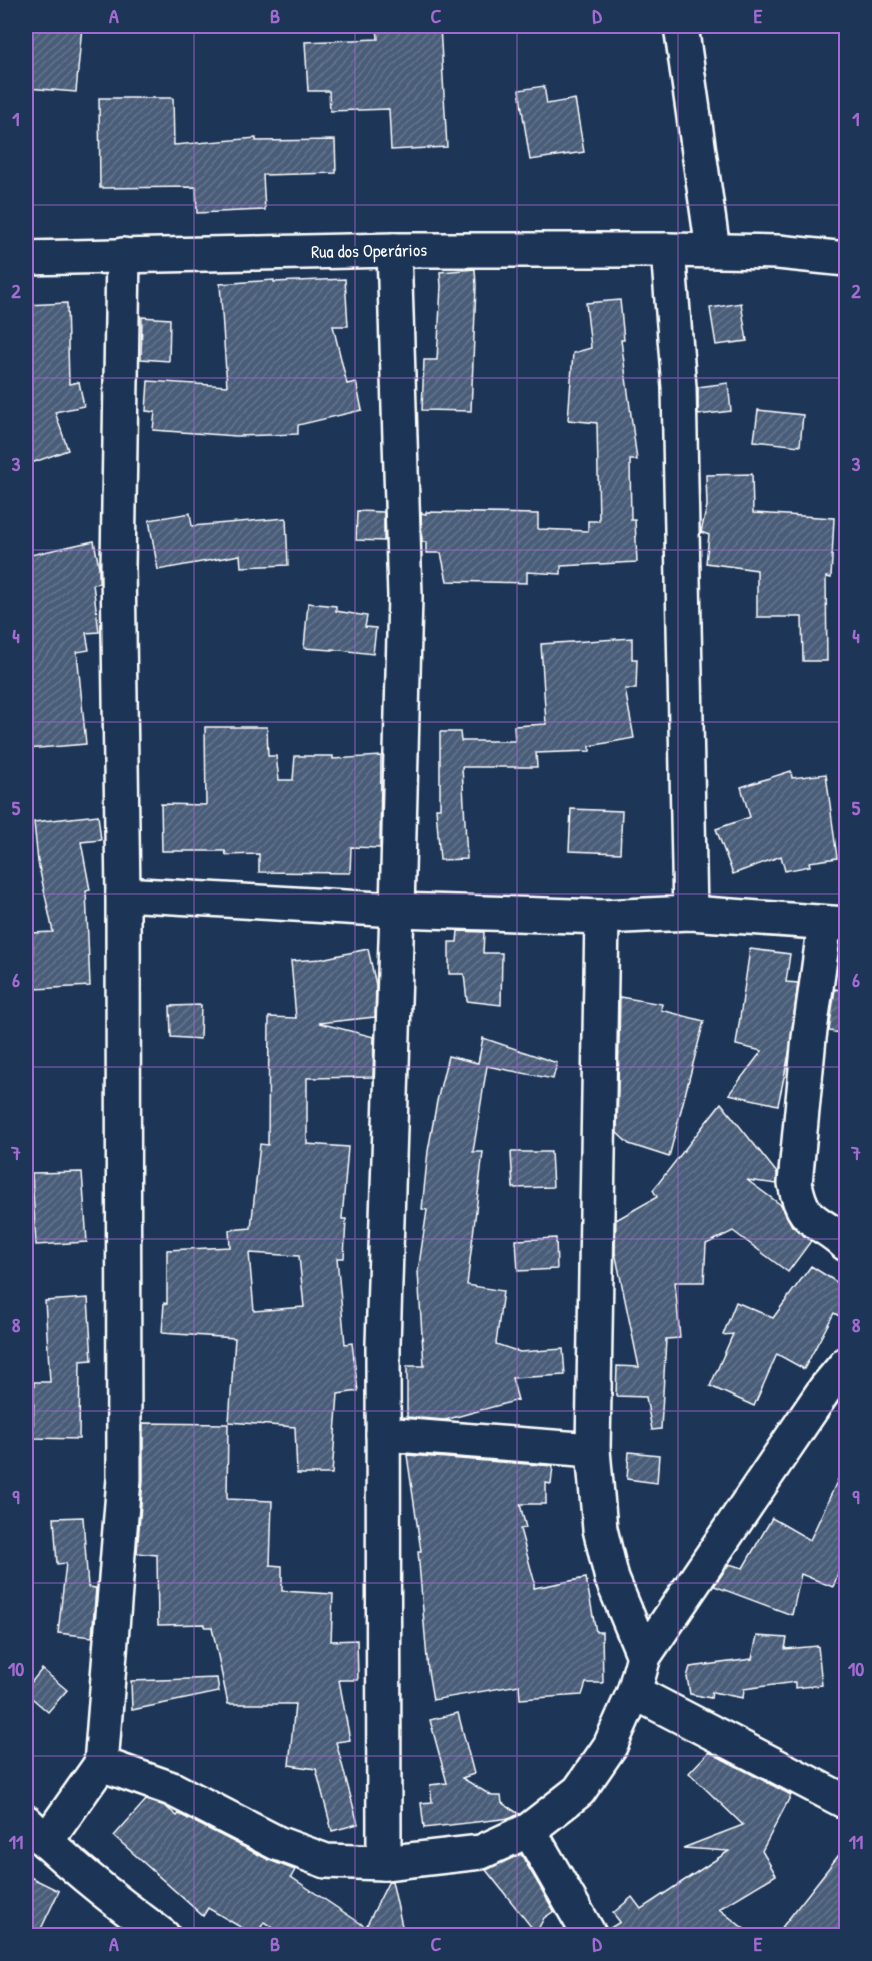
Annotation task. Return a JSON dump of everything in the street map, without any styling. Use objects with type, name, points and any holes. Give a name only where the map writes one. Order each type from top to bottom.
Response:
[{"type":"street","points":[[681,26],[713,250]]},
{"type":"street","points":[[384,1863],[383,1332],[398,910],[405,597],[394,250]]},
{"type":"street","name":"Rua dos Operários","points":[[26,258],[394,250],[713,250],[778,252],[846,259]]},
{"type":"street","points":[[668,250],[679,387],[690,913]]},
{"type":"street","points":[[123,255],[118,567],[123,894],[124,1479],[101,1764],[35,1832],[115,1900],[163,1935]]},
{"type":"street","points":[[123,894],[398,910],[602,917],[690,913],[836,923],[809,1038],[795,1183],[798,1202],[808,1217],[846,1244]]},
{"type":"street","points":[[602,917],[593,1450],[600,1528],[612,1579],[644,1656]]},
{"type":"street","points":[[101,1764],[172,1789],[277,1843],[326,1861],[384,1863],[481,1852],[529,1830],[579,1791],[610,1746],[634,1692],[644,1656],[825,1389],[846,1364]]},
{"type":"street","points":[[383,1434],[593,1450]]},
{"type":"street","points":[[634,1692],[846,1802]]},
{"type":"street","points":[[529,1830],[590,1935]]},
{"type":"building","points":[[26,26],[82,26],[76,92],[27,88]]},
{"type":"building","points":[[377,26],[440,26],[447,147],[391,150],[389,109],[330,111],[329,91],[308,91],[305,42],[378,39]]},
{"type":"building","points":[[544,86],[547,104],[575,99],[584,152],[530,160],[519,90]]},
{"type":"building","points":[[99,98],[173,98],[174,145],[256,138],[256,141],[335,140],[336,173],[263,175],[265,210],[197,213],[196,187],[100,188]]},
{"type":"building","points":[[475,269],[471,411],[422,410],[424,360],[437,360],[440,272]]},
{"type":"building","points":[[345,279],[348,326],[333,326],[347,384],[356,382],[362,410],[298,425],[298,434],[236,436],[153,430],[155,412],[146,411],[148,381],[227,386],[220,284],[274,280],[274,282]]},
{"type":"building","points":[[620,300],[624,340],[621,340],[637,460],[630,460],[631,520],[635,520],[637,562],[561,566],[561,574],[527,572],[527,583],[447,581],[441,553],[426,553],[426,542],[422,542],[421,513],[538,514],[538,529],[588,531],[588,521],[599,521],[597,423],[568,420],[573,353],[591,348],[586,303]]},
{"type":"building","points":[[67,303],[69,384],[79,382],[84,406],[55,412],[68,450],[26,465],[26,305]]},
{"type":"building","points":[[741,303],[747,341],[716,345],[710,308]]},
{"type":"building","points":[[142,317],[170,319],[169,361],[141,359]]},
{"type":"building","points":[[728,383],[731,411],[698,415],[698,387]]},
{"type":"building","points":[[758,410],[803,415],[800,446],[754,441]]},
{"type":"building","points":[[752,474],[753,513],[834,518],[831,578],[826,577],[827,661],[803,661],[802,617],[757,617],[757,570],[706,563],[709,535],[701,532],[707,506],[706,475]]},
{"type":"building","points":[[357,511],[384,512],[384,541],[356,540]]},
{"type":"building","points":[[190,513],[192,526],[286,518],[288,565],[241,567],[240,555],[158,570],[149,520]]},
{"type":"building","points":[[94,541],[99,567],[99,583],[93,584],[99,632],[86,633],[89,650],[77,652],[86,744],[27,749],[26,556]]},
{"type":"building","points":[[308,603],[336,606],[336,611],[367,616],[365,627],[376,628],[373,654],[304,648]]},
{"type":"building","points":[[632,638],[632,659],[637,659],[636,689],[625,689],[634,738],[590,746],[590,751],[536,753],[537,767],[462,767],[467,859],[440,860],[436,808],[440,808],[440,732],[460,732],[461,741],[515,741],[514,726],[546,724],[541,644]]},
{"type":"building","points":[[205,727],[267,727],[268,756],[276,756],[279,780],[293,780],[295,756],[333,756],[333,759],[381,756],[380,848],[351,847],[350,873],[259,872],[259,854],[226,855],[225,851],[162,851],[161,804],[206,805]]},
{"type":"building","points":[[791,771],[792,778],[826,774],[837,858],[809,862],[810,866],[785,871],[781,856],[733,874],[716,829],[750,817],[741,787]]},
{"type":"building","points":[[571,809],[622,811],[620,853],[569,851]]},
{"type":"building","points":[[98,815],[101,840],[81,842],[90,890],[86,891],[90,986],[35,989],[32,933],[53,932],[38,862],[34,822]]},
{"type":"building","points":[[458,931],[484,932],[483,953],[502,953],[501,1005],[467,1001],[464,974],[449,974],[449,942],[457,942]]},
{"type":"building","points":[[368,949],[376,985],[375,1017],[319,1023],[374,1037],[373,1077],[307,1078],[307,1144],[348,1147],[342,1219],[346,1219],[344,1258],[337,1258],[345,1344],[352,1343],[358,1391],[338,1394],[332,1474],[297,1474],[295,1427],[229,1422],[235,1338],[162,1333],[164,1303],[167,1304],[167,1250],[230,1247],[229,1230],[251,1228],[260,1144],[268,1145],[269,1017],[296,1018],[291,961],[321,959]],"holes":[[[249,1253],[299,1256],[304,1307],[254,1311]]]},
{"type":"building","points":[[750,949],[790,954],[786,982],[798,983],[789,1054],[778,1105],[729,1094],[762,1051],[736,1045]]},
{"type":"building","points":[[835,989],[846,991],[846,1034],[829,1031]]},
{"type":"building","points":[[620,997],[662,1004],[661,1010],[704,1021],[669,1157],[629,1144],[617,1133]]},
{"type":"building","points":[[201,1005],[200,1039],[171,1037],[170,1006]]},
{"type":"building","points":[[483,1038],[557,1063],[553,1079],[487,1066],[473,1152],[483,1152],[467,1285],[503,1291],[496,1344],[520,1352],[563,1349],[565,1375],[512,1378],[518,1400],[445,1420],[407,1417],[407,1366],[424,1366],[418,1272],[427,1210],[422,1209],[428,1151],[437,1101],[448,1056],[478,1063]]},
{"type":"building","points":[[721,1103],[777,1173],[777,1184],[747,1180],[781,1205],[792,1226],[811,1241],[788,1272],[733,1231],[706,1244],[704,1282],[675,1282],[680,1338],[666,1339],[661,1429],[652,1430],[646,1397],[616,1396],[617,1366],[639,1367],[615,1252],[616,1220],[657,1197],[653,1190]]},
{"type":"building","points":[[511,1152],[551,1152],[553,1187],[513,1188]]},
{"type":"building","points":[[82,1172],[87,1242],[36,1245],[32,1173]]},
{"type":"building","points":[[556,1238],[557,1269],[518,1271],[516,1240]]},
{"type":"building","points":[[811,1266],[846,1288],[846,1320],[834,1313],[804,1369],[777,1354],[754,1406],[710,1386],[733,1334],[723,1335],[736,1302],[773,1318]]},
{"type":"building","points":[[88,1298],[92,1360],[80,1361],[79,1439],[33,1438],[34,1382],[50,1382],[45,1301]]},
{"type":"building","points":[[143,1423],[228,1424],[227,1499],[272,1501],[270,1565],[282,1566],[282,1591],[333,1594],[331,1641],[357,1640],[358,1680],[339,1680],[350,1740],[336,1742],[358,1824],[332,1831],[316,1769],[289,1765],[295,1704],[228,1704],[212,1627],[205,1627],[205,1624],[158,1625],[157,1555],[137,1553],[143,1481]]},
{"type":"building","points":[[629,1452],[659,1455],[657,1483],[627,1479]]},
{"type":"building","points":[[407,1455],[553,1466],[551,1484],[546,1483],[546,1504],[520,1504],[526,1528],[520,1529],[534,1580],[534,1588],[586,1578],[596,1632],[602,1632],[603,1683],[586,1683],[582,1695],[520,1699],[519,1685],[433,1700],[428,1671],[418,1551],[421,1551]]},
{"type":"building","points":[[846,1462],[846,1552],[833,1587],[801,1574],[792,1615],[714,1586],[729,1564],[743,1568],[772,1518],[810,1540]]},
{"type":"building","points":[[83,1517],[88,1587],[96,1588],[92,1637],[58,1633],[66,1563],[57,1564],[54,1518]]},
{"type":"building","points":[[757,1636],[787,1638],[785,1649],[818,1646],[822,1685],[795,1688],[795,1682],[744,1689],[743,1698],[712,1692],[711,1698],[690,1694],[687,1677],[690,1667],[752,1659]]},
{"type":"building","points":[[42,1669],[67,1690],[48,1712],[26,1693],[26,1689]]},
{"type":"building","points":[[217,1678],[219,1692],[132,1710],[131,1681]]},
{"type":"building","points":[[458,1713],[474,1774],[462,1778],[492,1796],[501,1796],[502,1803],[519,1814],[511,1818],[424,1828],[421,1803],[432,1802],[430,1785],[447,1783],[430,1720]]},
{"type":"building","points":[[709,1752],[791,1795],[762,1851],[776,1875],[719,1909],[752,1935],[609,1935],[607,1930],[620,1922],[613,1913],[632,1897],[641,1909],[729,1851],[683,1848],[743,1825],[689,1773]]},
{"type":"building","points":[[146,1800],[165,1806],[177,1816],[179,1814],[269,1860],[295,1870],[291,1877],[366,1927],[389,1881],[392,1881],[404,1935],[284,1935],[264,1922],[257,1935],[254,1935],[208,1908],[203,1916],[114,1836]]},
{"type":"building","points":[[846,1846],[846,1935],[776,1935]]},
{"type":"building","points":[[521,1854],[554,1911],[544,1918],[536,1933],[486,1870]]},
{"type":"building","points":[[26,1875],[59,1891],[38,1935],[26,1935]]}]
